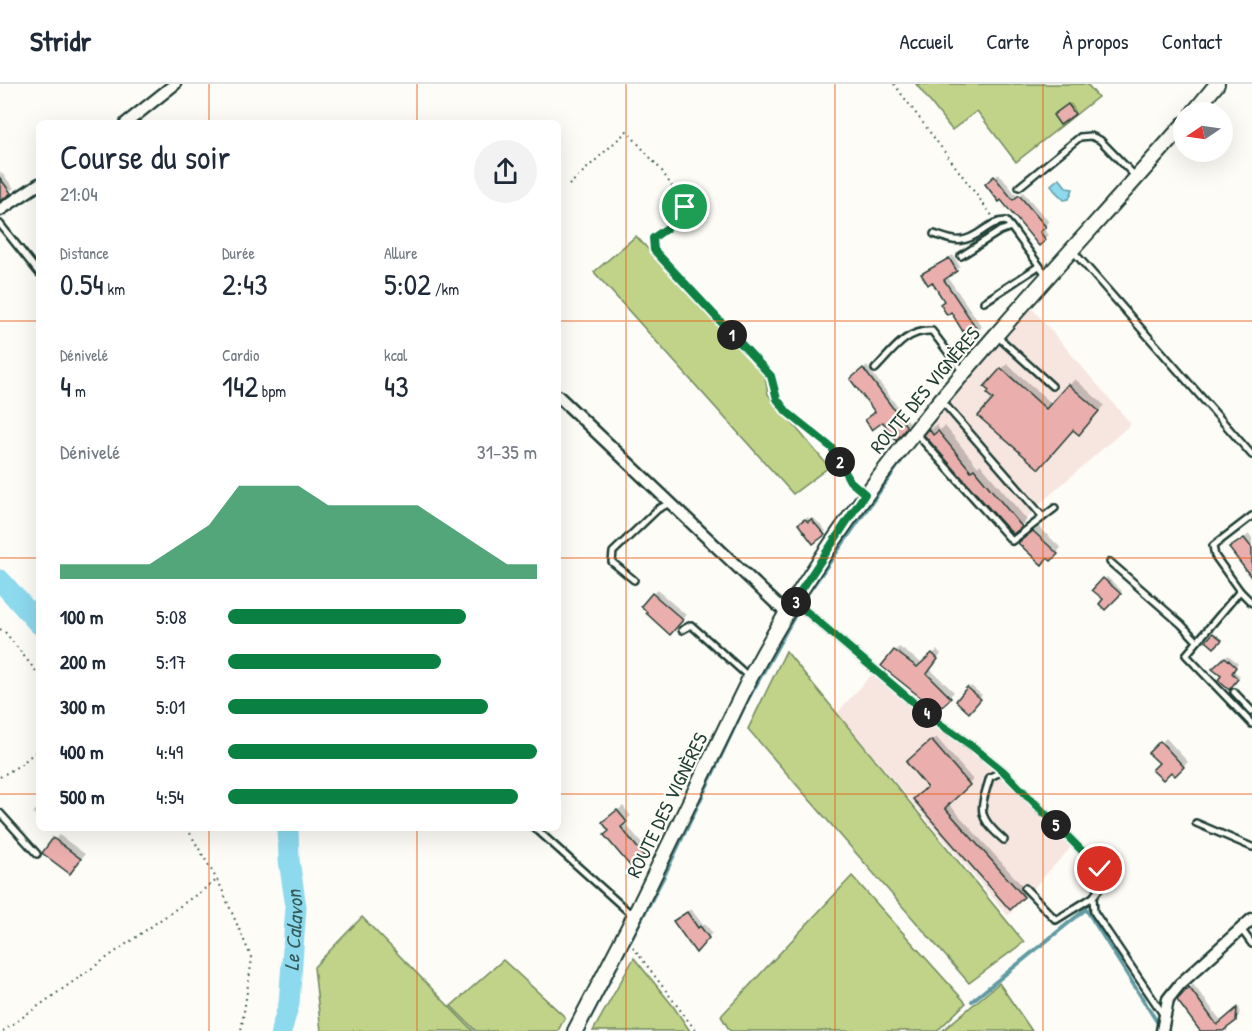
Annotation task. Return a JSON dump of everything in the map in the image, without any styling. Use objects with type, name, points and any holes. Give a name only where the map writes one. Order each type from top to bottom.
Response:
[{"type":"street","points":[[130,120],[175,84]]},
{"type":"street","points":[[1202,102],[1217,84]]},
{"type":"street","name":"ROUTE DES VIGNÈRES","points":[[575,1031],[634,917],[750,678],[786,613],[865,494],[940,398],[1173,137]]},
{"type":"street","points":[[0,210],[36,186]]},
{"type":"street","points":[[561,399],[786,613]]},
{"type":"street","points":[[1162,1031],[1168,999],[1180,984],[1252,919]]},
{"type":"lane","points":[[1019,188],[1080,137],[1091,136],[1100,140],[1137,178]]},
{"type":"lane","points":[[934,234],[956,241],[965,240],[997,221],[1006,221],[1048,278]]},
{"type":"lane","points":[[0,224],[36,269]]},
{"type":"lane","points":[[962,256],[1000,231],[1011,227]]},
{"type":"lane","points":[[1072,250],[1252,455]]},
{"type":"lane","points":[[984,302],[1039,266]]},
{"type":"lane","points":[[875,369],[907,336],[920,330],[932,331],[963,372]]},
{"type":"lane","points":[[996,335],[1052,386]]},
{"type":"lane","points":[[940,398],[1043,517]]},
{"type":"lane","points":[[914,430],[1012,541],[1055,508]]},
{"type":"lane","points":[[634,580],[612,562],[613,552],[658,509],[670,503]]},
{"type":"lane","points":[[1252,516],[1213,546],[1215,556],[1240,591],[1252,603]]},
{"type":"lane","points":[[1110,562],[1181,624],[1197,642]]},
{"type":"lane","points":[[1240,591],[1186,655],[1252,724]]},
{"type":"lane","points":[[794,601],[934,720],[1003,771],[1100,869],[1107,879],[1093,897],[1056,920],[1026,888]]},
{"type":"lane","points":[[682,630],[690,625],[699,631],[750,678]]},
{"type":"lane","points":[[1234,692],[1252,711]]},
{"type":"lane","points":[[1003,771],[990,777],[980,808],[988,826],[1004,840]]},
{"type":"lane","points":[[0,813],[37,854]]},
{"type":"lane","points":[[1196,823],[1252,847]]},
{"type":"lane","points":[[538,831],[634,917]]},
{"type":"lane","points":[[1093,897],[1094,912],[1164,1016]]},
{"type":"lane","points":[[1241,928],[1252,944]]},
{"type":"path","points":[[894,84],[997,221]]},
{"type":"path","points":[[569,185],[627,131],[662,171],[685,207],[673,224],[653,238],[654,250],[771,376],[777,399],[787,412],[832,448],[850,481],[865,494]]},
{"type":"path","points":[[0,629],[5,632],[36,671]]},
{"type":"path","points":[[0,777],[36,752]]},
{"type":"path","points":[[189,831],[218,880],[252,960],[241,1031]]},
{"type":"path","points":[[3,1031],[218,880]]},
{"type":"path","points":[[633,947],[696,1031]]},
{"type":"shaded area","points":[[1030,306],[1131,424],[1044,500],[1008,539],[912,437]]},
{"type":"shaded area","points":[[872,674],[1003,777],[1073,845],[1008,916],[837,713]]},
{"type":"green space","points":[[916,84],[1087,84],[1098,97],[1016,162],[977,111],[952,130]]},
{"type":"green space","points":[[636,236],[765,376],[768,394],[829,467],[793,494],[594,272]]},
{"type":"green space","points":[[786,651],[1024,942],[969,983],[748,729]]},
{"type":"green space","points":[[852,876],[966,1003],[937,1031],[730,1031],[721,1016]]},
{"type":"green space","points":[[362,917],[473,1031],[321,1031],[314,967]]},
{"type":"green space","points":[[634,958],[673,1006],[690,1031],[593,1031]]},
{"type":"green space","points":[[503,960],[565,1017],[558,1031],[476,1031],[451,1006]]},
{"type":"green space","points":[[999,983],[1032,1031],[942,1031]]},
{"type":"water","points":[[1059,178],[1067,188],[1073,189],[1069,199],[1064,200],[1051,185]]},
{"type":"building","points":[[1068,104],[1075,114],[1060,125],[1053,115]]},
{"type":"building","points":[[994,176],[1013,200],[1019,195],[1046,227],[1040,232],[1046,240],[1039,246],[985,184]]},
{"type":"building","points":[[0,178],[11,193],[0,201]]},
{"type":"building","points":[[949,258],[957,271],[944,280],[979,332],[968,340],[951,312],[947,315],[940,304],[944,301],[932,282],[928,285],[921,274]]},
{"type":"building","points":[[863,368],[907,427],[896,441],[883,422],[872,430],[865,420],[875,412],[850,379]]},
{"type":"building","points":[[1001,368],[1046,409],[1068,384],[1099,411],[1079,435],[1073,430],[1039,469],[978,416],[993,399],[984,387]]},
{"type":"building","points":[[929,429],[933,435],[938,431],[971,471],[974,469],[1022,527],[1013,534],[1006,527],[924,435]]},
{"type":"building","points":[[805,519],[808,522],[811,519],[825,535],[813,544],[798,524]]},
{"type":"building","points":[[1033,531],[1058,554],[1051,561],[1047,558],[1042,565],[1018,543]]},
{"type":"building","points":[[1244,538],[1252,548],[1252,578],[1229,548]]},
{"type":"building","points":[[1103,578],[1121,594],[1105,610],[1099,604],[1103,599],[1092,590]]},
{"type":"building","points":[[652,593],[683,620],[670,635],[641,606]]},
{"type":"building","points":[[1213,633],[1222,640],[1214,648],[1206,641]]},
{"type":"building","points":[[894,650],[917,667],[932,653],[938,659],[927,674],[951,698],[942,707],[938,703],[934,708],[881,666]]},
{"type":"building","points":[[1225,657],[1236,667],[1232,673],[1238,679],[1229,690],[1218,680],[1221,676],[1212,669]]},
{"type":"building","points":[[967,687],[981,699],[969,713],[956,701]]},
{"type":"building","points":[[931,740],[970,785],[945,808],[1024,897],[1010,910],[913,799],[927,787],[906,762]]},
{"type":"building","points":[[1160,741],[1184,767],[1175,776],[1171,772],[1163,780],[1152,770],[1159,763],[1148,753]]},
{"type":"building","points":[[617,810],[627,822],[621,827],[644,856],[631,867],[604,835],[609,831],[602,822]]},
{"type":"building","points":[[53,838],[81,859],[70,874],[42,853]]},
{"type":"building","points":[[687,912],[698,928],[700,926],[709,938],[696,953],[673,921]]},
{"type":"building","points":[[1189,987],[1217,1025],[1237,1008],[1236,1021],[1223,1031],[1200,1031],[1177,1000]]},
{"type":"waterway","points":[[583,1031],[666,872],[747,701],[805,597],[903,458]]},
{"type":"waterway","name":"Le Calavon","points":[[0,580],[36,621]]},
{"type":"waterway","name":"Le Calavon","points":[[281,1031],[289,1004],[296,907],[289,860],[288,831]]},
{"type":"waterway","points":[[972,1001],[1086,909],[1159,1025]]},
{"type":"route","points":[[685,207],[673,224],[653,238],[654,250],[771,376],[777,399],[787,412],[832,448],[850,481],[865,494],[794,601],[934,720],[1003,771],[1100,869]]}]
